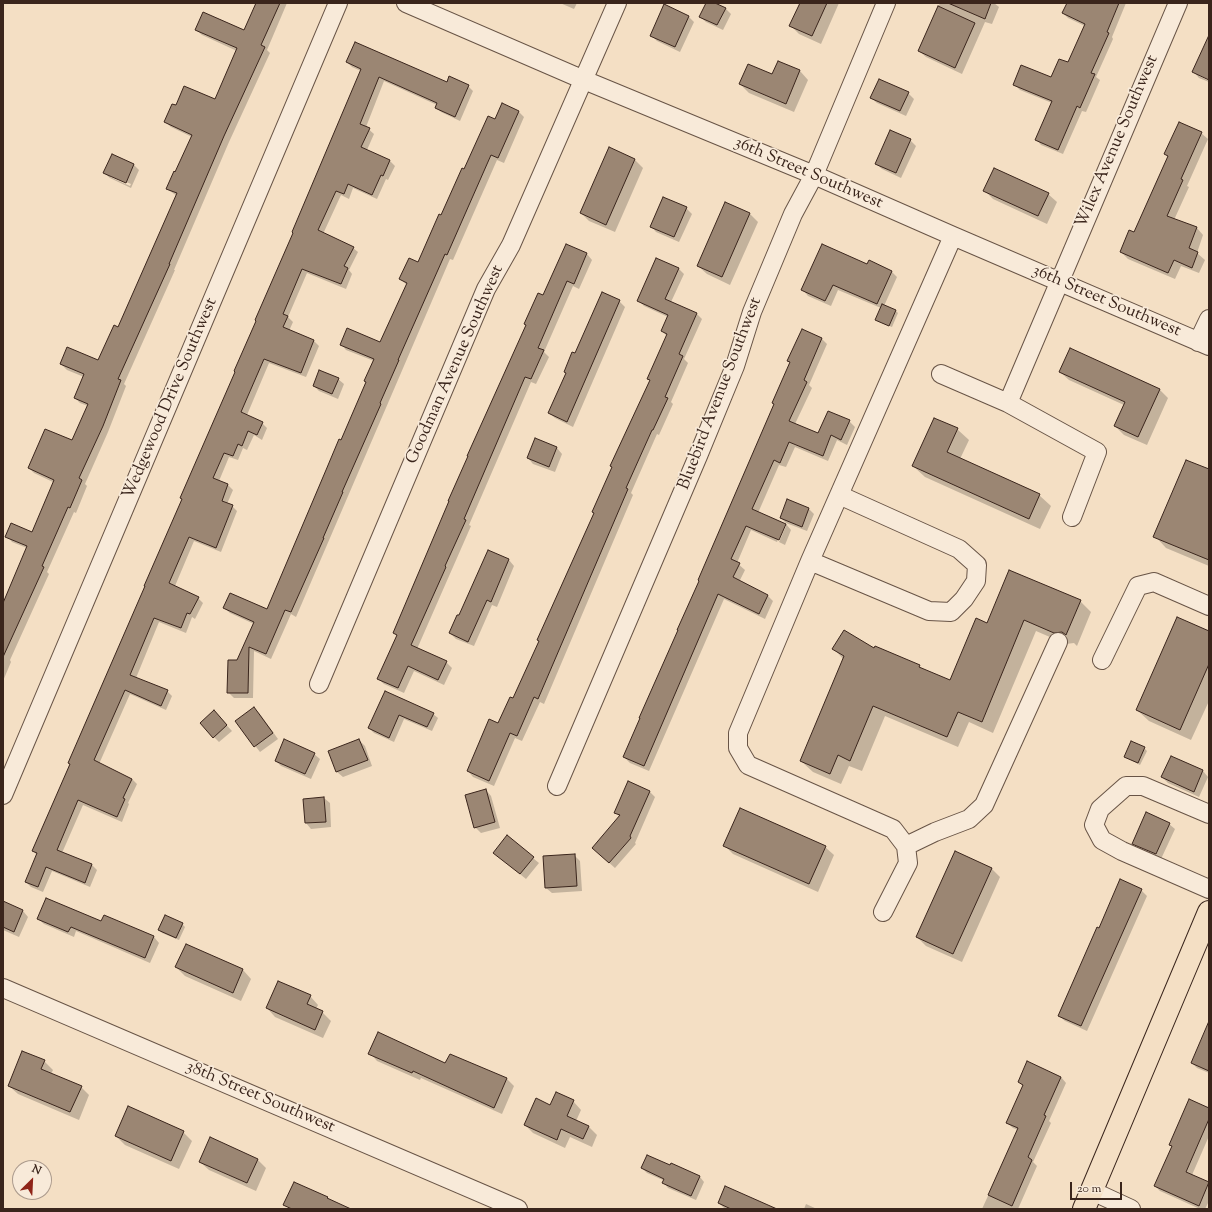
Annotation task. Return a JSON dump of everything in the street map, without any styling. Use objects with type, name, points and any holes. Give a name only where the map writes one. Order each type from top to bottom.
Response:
[{"type":"main road","points":[[1088,1200],[1209,912]]},
{"type":"street","name":"Wedgewood Drive Southwest","points":[[3,795],[338,3]]},
{"type":"street","name":"36th Street Southwest","points":[[406,3],[584,80],[814,175],[1204,344]]},
{"type":"street","name":"Goodman Avenue Southwest","points":[[319,684],[486,289],[510,245],[617,3]]},
{"type":"street","name":"Bluebird Avenue Southwest","points":[[557,786],[701,449],[735,366],[752,312],[793,214],[814,175],[886,3]]},
{"type":"street","name":"Wilex Avenue Southwest","points":[[1008,403],[1058,281],[1178,3]]},
{"type":"street","points":[[883,912],[908,863],[906,846],[893,829],[748,765],[738,748],[738,733],[810,561],[953,236]]},
{"type":"street","points":[[1204,344],[1209,319]]},
{"type":"street","points":[[941,374],[1008,403],[1097,452],[1072,517]]},
{"type":"street","points":[[810,561],[929,611],[952,612],[964,599],[976,580],[977,565],[959,549],[839,496]]},
{"type":"street","points":[[1102,660],[1138,586],[1154,582],[1209,606]]},
{"type":"street","points":[[906,846],[935,832],[969,819],[984,805],[1058,642]]},
{"type":"street","points":[[1209,814],[1143,786],[1126,786],[1100,809],[1094,825],[1102,840],[1122,851],[1209,888]]},
{"type":"street","name":"38th Street Southwest","points":[[3,988],[518,1209]]},
{"type":"street","points":[[1088,1200],[1131,1209]]},
{"type":"building","points":[[256,3],[280,3],[261,45],[265,47],[224,136],[170,264],[118,379],[121,380],[103,426],[79,478],[82,480],[70,508],[68,507],[42,566],[44,567],[3,657],[3,603],[27,546],[5,537],[11,523],[32,532],[54,480],[28,468],[45,429],[72,440],[88,404],[74,398],[84,374],[60,364],[67,347],[98,360],[114,325],[118,327],[177,193],[166,189],[192,135],[164,122],[172,104],[176,105],[184,86],[215,99],[237,48],[195,30],[203,12],[244,30]]},
{"type":"building","points":[[706,3],[715,3],[726,8],[717,25],[699,17]]},
{"type":"building","points":[[800,3],[827,3],[812,36],[789,26]]},
{"type":"building","points":[[948,3],[991,3],[985,19]]},
{"type":"building","points":[[1067,3],[1119,3],[1107,32],[1109,33],[1091,73],[1095,74],[1080,108],[1077,106],[1058,150],[1035,140],[1052,101],[1013,85],[1021,65],[1051,77],[1059,59],[1068,62],[1085,24],[1062,13]]},
{"type":"building","points":[[664,4],[689,16],[675,47],[650,36]]},
{"type":"building","points":[[938,6],[975,23],[955,68],[918,51]]},
{"type":"building","points":[[1209,35],[1209,80],[1192,72]]},
{"type":"building","points":[[355,42],[447,82],[449,76],[469,85],[455,117],[435,108],[437,103],[379,77],[360,124],[370,128],[361,147],[390,160],[372,195],[348,184],[344,194],[336,191],[318,230],[354,247],[344,266],[348,268],[341,284],[302,269],[283,314],[288,316],[283,327],[314,340],[301,373],[264,359],[241,412],[263,422],[257,435],[248,431],[242,446],[238,444],[233,456],[224,453],[213,478],[228,484],[222,501],[233,505],[216,548],[189,537],[169,583],[199,597],[190,614],[187,613],[181,628],[154,618],[130,675],[168,690],[161,706],[125,690],[94,760],[132,779],[123,798],[125,799],[117,817],[78,800],[57,850],[92,864],[85,883],[46,867],[38,887],[25,882],[37,853],[32,851],[70,764],[68,763],[182,499],[180,498],[235,372],[234,371],[256,321],[255,320],[361,69],[346,62]]},
{"type":"building","points":[[778,61],[800,70],[786,104],[739,84],[748,64],[772,74]]},
{"type":"building","points":[[879,79],[909,92],[900,111],[870,98]]},
{"type":"building","points":[[502,103],[519,111],[498,158],[491,155],[447,255],[445,254],[398,360],[380,403],[381,404],[291,612],[285,610],[266,654],[249,647],[248,693],[227,693],[228,660],[237,660],[254,622],[223,608],[230,593],[267,609],[339,439],[341,440],[366,382],[364,381],[374,359],[340,345],[347,328],[380,342],[407,283],[399,279],[409,258],[418,262],[439,214],[441,215],[488,116],[495,119]]},
{"type":"building","points":[[1179,122],[1202,132],[1181,179],[1183,180],[1167,216],[1197,227],[1189,248],[1198,252],[1192,268],[1174,260],[1168,273],[1120,252],[1129,230],[1134,232],[1168,156],[1164,154]]},
{"type":"building","points":[[890,130],[911,139],[896,173],[875,164]]},
{"type":"building","points":[[609,147],[635,159],[606,225],[580,213]]},
{"type":"building","points":[[112,154],[134,164],[126,183],[103,173]]},
{"type":"building","points":[[994,168],[1049,193],[1038,216],[983,191]]},
{"type":"building","points":[[663,197],[687,207],[674,237],[650,227]]},
{"type":"building","points":[[725,202],[750,213],[722,277],[697,266]]},
{"type":"building","points":[[566,244],[587,253],[574,284],[567,281],[538,348],[544,350],[531,379],[525,377],[464,519],[466,520],[411,645],[447,661],[438,680],[408,666],[398,688],[377,679],[397,635],[393,633],[467,456],[526,325],[524,324],[538,293],[543,295]]},
{"type":"building","points":[[822,244],[867,264],[869,260],[892,271],[877,304],[833,285],[825,301],[801,290]]},
{"type":"building","points":[[656,258],[679,268],[665,299],[697,313],[679,354],[683,356],[665,397],[668,398],[626,488],[628,489],[538,699],[534,697],[517,736],[510,733],[489,781],[467,771],[489,719],[498,723],[510,697],[513,698],[539,641],[537,640],[594,513],[592,512],[612,467],[610,466],[650,380],[647,379],[667,334],[661,331],[668,315],[637,301]]},
{"type":"building","points":[[602,292],[620,300],[567,422],[548,413],[566,373],[564,372],[572,352],[575,353]]},
{"type":"building","points":[[882,304],[896,310],[889,326],[875,320]]},
{"type":"building","points":[[802,329],[822,338],[804,380],[807,382],[789,421],[818,433],[828,411],[850,420],[841,440],[831,435],[823,456],[789,442],[780,463],[774,460],[752,509],[786,524],[779,540],[746,526],[731,559],[740,563],[733,577],[768,595],[759,614],[718,594],[644,766],[623,757],[774,404],[772,403],[790,362],[787,361]]},
{"type":"building","points":[[1070,348],[1160,389],[1138,437],[1114,426],[1125,402],[1059,372]]},
{"type":"building","points":[[319,370],[339,378],[332,394],[313,386]]},
{"type":"building","points":[[934,418],[958,428],[947,452],[1040,494],[1029,519],[912,466]]},
{"type":"building","points":[[535,438],[557,447],[549,467],[527,458]]},
{"type":"building","points":[[1186,460],[1209,469],[1209,560],[1153,537]]},
{"type":"building","points":[[787,499],[809,508],[802,527],[780,518]]},
{"type":"building","points":[[488,550],[509,559],[491,602],[487,600],[468,642],[449,633],[457,615],[459,615]]},
{"type":"building","points":[[1009,570],[1081,600],[1066,635],[1062,632],[1054,633],[1024,620],[982,722],[958,712],[947,737],[873,706],[850,761],[838,755],[830,774],[800,761],[844,656],[832,649],[844,630],[874,648],[875,646],[920,665],[919,667],[950,680],[976,618],[987,623]]},
{"type":"building","points":[[1177,617],[1209,631],[1209,664],[1180,730],[1136,710]]},
{"type":"building","points":[[385,691],[434,713],[427,727],[399,715],[389,738],[368,728]]},
{"type":"building","points":[[254,707],[273,733],[254,747],[235,721]]},
{"type":"building","points":[[214,710],[227,725],[213,738],[200,723]]},
{"type":"building","points":[[284,739],[315,753],[305,774],[275,761]]},
{"type":"building","points":[[359,739],[368,760],[336,772],[328,751]]},
{"type":"building","points":[[1131,741],[1145,747],[1138,763],[1124,757]]},
{"type":"building","points":[[1171,756],[1203,770],[1194,792],[1161,777]]},
{"type":"building","points":[[628,781],[650,791],[630,836],[631,838],[609,863],[592,848],[620,815],[614,813]]},
{"type":"building","points":[[486,789],[495,822],[474,828],[465,795]]},
{"type":"building","points":[[324,797],[326,822],[305,823],[303,799]]},
{"type":"building","points":[[740,808],[826,846],[809,884],[723,846]]},
{"type":"building","points":[[1146,812],[1170,823],[1156,854],[1132,844]]},
{"type":"building","points":[[507,835],[534,857],[520,874],[493,853]]},
{"type":"building","points":[[955,851],[992,868],[953,954],[916,937]]},
{"type":"building","points":[[575,854],[577,886],[545,888],[543,856]]},
{"type":"building","points":[[1120,879],[1142,889],[1081,1026],[1058,1016]]},
{"type":"building","points":[[46,898],[101,921],[104,915],[154,936],[145,958],[71,927],[68,932],[37,919]]},
{"type":"building","points":[[3,901],[23,910],[14,932],[3,927]]},
{"type":"building","points":[[165,915],[183,923],[176,938],[158,930]]},
{"type":"building","points":[[186,944],[243,969],[233,993],[175,967]]},
{"type":"building","points":[[278,981],[311,995],[307,1004],[323,1011],[315,1030],[266,1008]]},
{"type":"building","points":[[1209,1021],[1209,1071],[1191,1063]]},
{"type":"building","points":[[378,1032],[445,1063],[450,1054],[507,1078],[494,1108],[413,1071],[412,1073],[368,1054]]},
{"type":"building","points":[[22,1051],[45,1060],[41,1069],[82,1086],[70,1112],[8,1086]]},
{"type":"building","points":[[1027,1061],[1061,1077],[1044,1115],[1046,1116],[1028,1157],[1032,1160],[1012,1206],[988,1195],[1018,1128],[1006,1123],[1023,1085],[1018,1082]]},
{"type":"building","points":[[556,1092],[574,1100],[567,1116],[589,1126],[583,1139],[561,1129],[557,1140],[524,1125],[536,1098],[550,1105]]},
{"type":"building","points":[[1189,1099],[1209,1108],[1209,1119],[1186,1172],[1209,1182],[1199,1206],[1154,1186],[1172,1146],[1169,1145]]},
{"type":"building","points":[[128,1106],[184,1131],[171,1161],[115,1136]]},
{"type":"building","points":[[210,1137],[258,1159],[247,1183],[199,1162]]},
{"type":"building","points":[[647,1155],[670,1165],[671,1163],[700,1176],[691,1196],[662,1183],[664,1179],[641,1168]]},
{"type":"building","points":[[294,1182],[351,1209],[292,1209],[283,1205]]},
{"type":"building","points":[[725,1186],[777,1209],[731,1209],[718,1203]]}]
